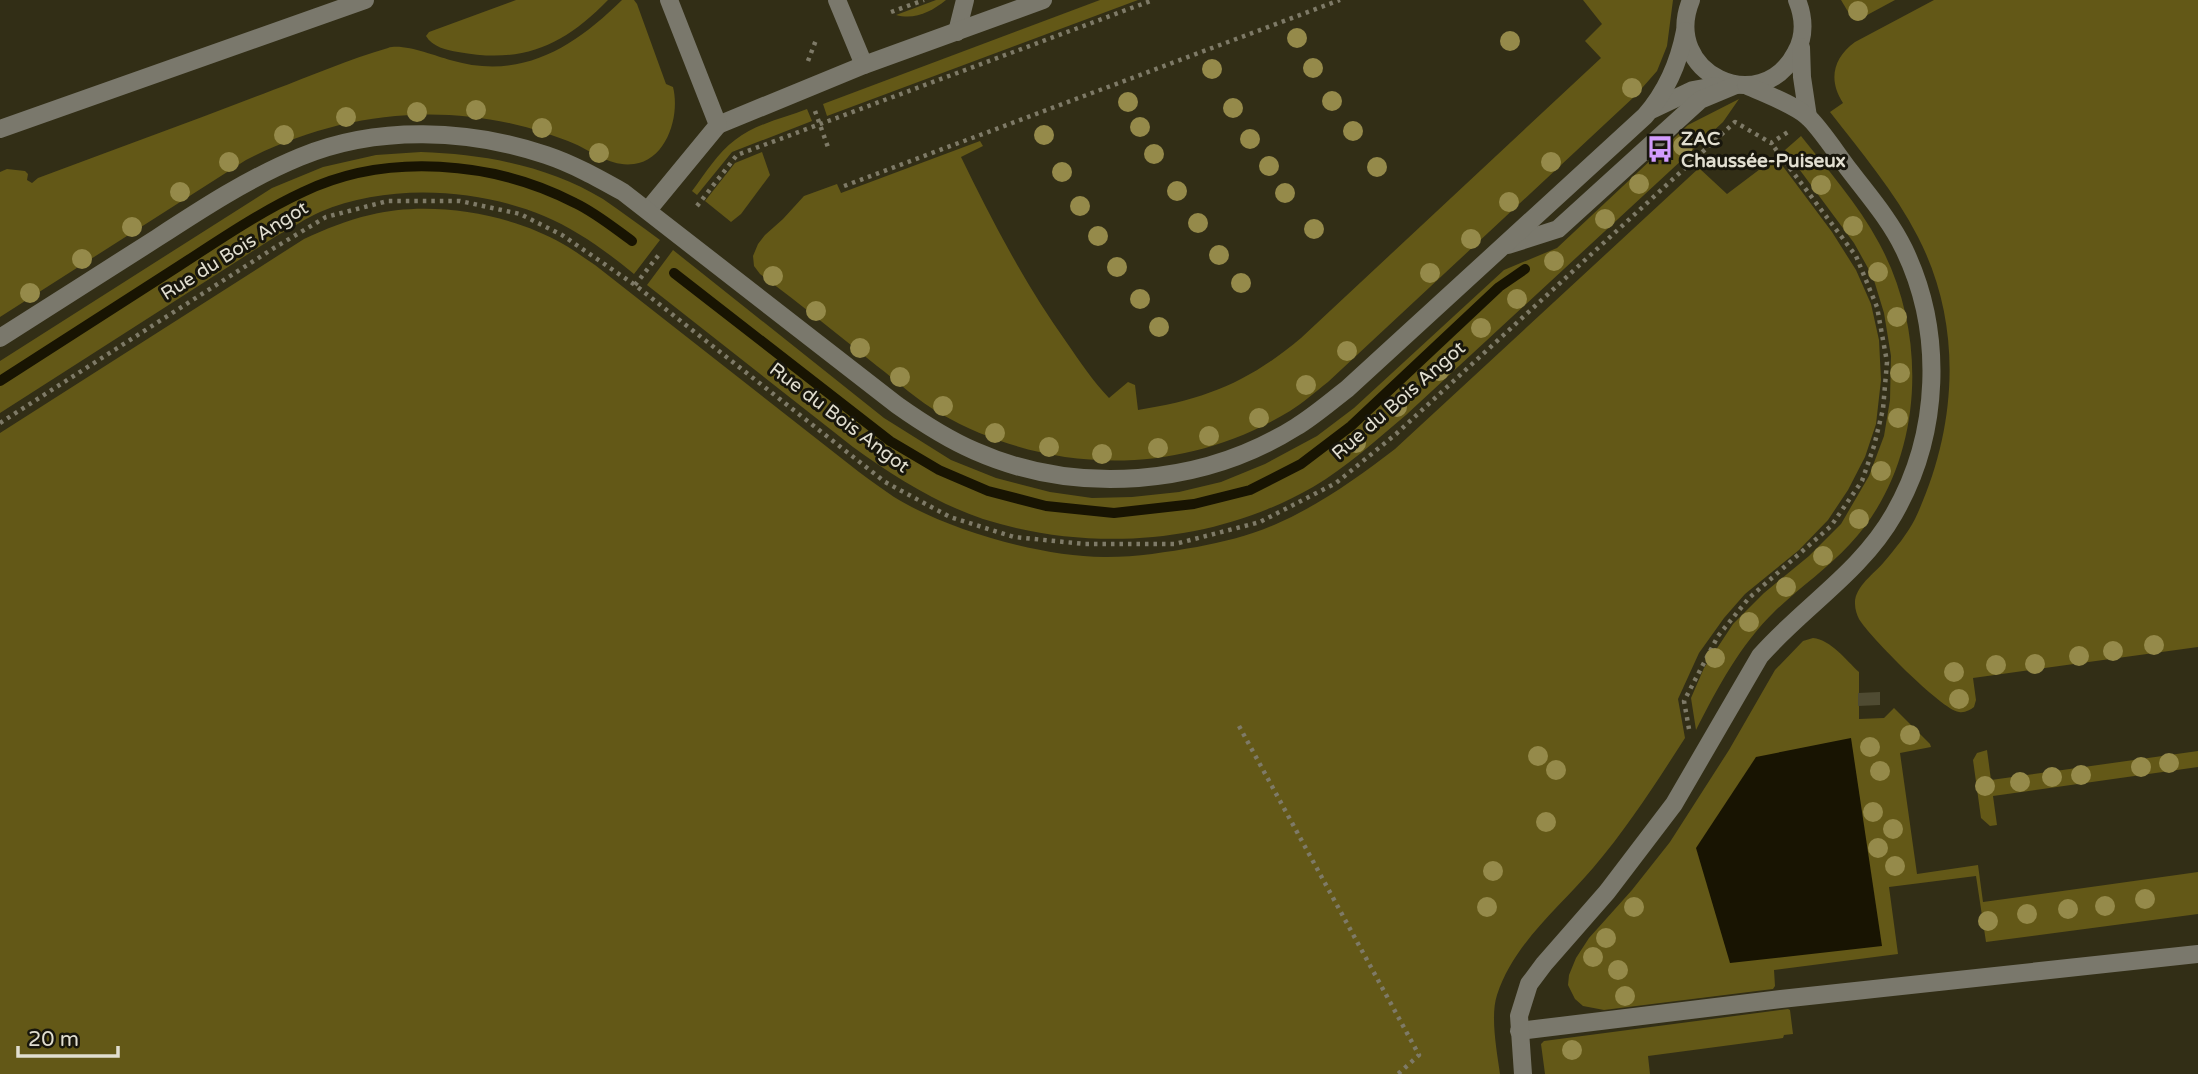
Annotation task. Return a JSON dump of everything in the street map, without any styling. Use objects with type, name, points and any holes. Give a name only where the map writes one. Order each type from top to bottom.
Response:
[{"type":"street","points":[[0,129],[365,0]]},
{"type":"street","points":[[669,0],[718,125]]},
{"type":"street","points":[[837,0],[864,65]]},
{"type":"street","points":[[957,32],[965,0]]},
{"type":"street","points":[[648,210],[718,125],[864,65],[1043,0]]},
{"type":"street","points":[[1645,116],[1662,94],[1670,78],[1682,44],[1691,0]]},
{"type":"street","points":[[1797,0],[1802,16],[1801,77],[1808,117]]},
{"type":"street","points":[[1522,1074],[1520,1016],[1530,984],[1544,964],[1608,892],[1674,804],[1760,656],[1776,638],[1856,566],[1881,535],[1908,488],[1922,449],[1930,409],[1931,345],[1926,312],[1905,250],[1888,220],[1808,117],[1741,85],[1717,79],[1701,67],[1690,50],[1685,31]]},
{"type":"street","points":[[0,338],[221,197],[262,174],[302,156],[341,144],[379,137],[451,135],[517,146],[546,155],[623,192],[897,405],[974,451],[1009,463],[1079,477],[1116,480],[1174,474],[1243,455],[1297,427],[1347,389],[1645,116],[1668,101],[1693,90],[1765,81],[1782,70],[1795,55],[1802,36]]},
{"type":"street","points":[[1501,247],[1558,229],[1700,100],[1741,85]]},
{"type":"street","points":[[1519,1031],[2198,954]]},
{"type":"path","points":[[891,12],[924,0]]},
{"type":"path","points":[[697,206],[737,155],[1153,0]]},
{"type":"path","points":[[844,186],[1340,0]]},
{"type":"path","points":[[814,107],[829,150]]},
{"type":"path","name":"Rue du Bois Angot","points":[[0,423],[274,247],[326,217],[388,201],[460,201],[520,214],[562,235],[635,285],[886,482],[950,517],[1014,537],[1085,544],[1175,544],[1260,522],[1336,483],[1396,434],[1735,122],[1771,144]]},
{"type":"path","points":[[1690,735],[1684,701],[1718,636],[1749,597],[1830,526],[1862,481],[1883,409],[1887,362],[1877,307],[1856,256],[1771,144],[1789,132]]},
{"type":"path","points":[[635,285],[661,252]]},
{"type":"path","points":[[1239,726],[1419,1055],[1398,1074]]},
{"type":"shaded area","points":[[516,0],[608,0],[558,40],[522,53],[481,55],[458,52],[436,45],[426,36],[429,32]]},
{"type":"shaded area","points":[[622,0],[634,0],[637,4],[666,84],[673,87],[675,98],[669,134],[663,145],[646,160],[634,164],[618,163],[549,134],[508,123],[469,117],[431,114],[355,122],[318,131],[246,160],[0,317],[0,172],[7,169],[25,171],[28,174],[27,180],[32,183],[38,178],[344,62],[388,48],[410,49],[476,65],[523,63],[565,46]]},
{"type":"shaded area","points":[[936,0],[946,0],[922,14],[896,15]]},
{"type":"shaded area","points":[[1100,0],[1138,0],[827,116],[823,104]]},
{"type":"shaded area","points":[[1583,0],[1673,0],[1667,46],[1657,71],[1635,96],[1328,382],[1290,411],[1248,433],[1205,448],[1161,457],[1116,460],[1071,458],[1027,449],[983,434],[924,403],[760,274],[754,266],[753,256],[758,244],[804,196],[837,184],[841,193],[980,141],[983,146],[961,157],[1037,298],[1092,378],[1109,398],[1128,382],[1135,385],[1138,410],[1184,401],[1225,387],[1244,377],[1301,338],[1601,58],[1585,41],[1602,24]]},
{"type":"shaded area","points":[[1841,0],[1895,0],[1856,21]]},
{"type":"shaded area","points":[[1934,0],[2198,0],[2198,647],[1973,678],[1976,700],[1974,707],[1961,712],[1950,708],[1906,671],[1865,628],[1856,610],[1858,592],[1909,530],[1929,485],[1940,450],[1950,378],[1943,306],[1933,271],[1918,237],[1888,188],[1830,112],[1843,103],[1834,78],[1838,62],[1848,48]]},
{"type":"shaded area","points":[[1739,99],[1723,122],[1406,415],[1349,462],[1313,487],[1275,506],[1235,521],[1194,531],[1109,539],[1066,536],[1024,530],[983,519],[948,505],[899,478],[853,447],[647,285],[673,250],[884,418],[951,460],[996,478],[1050,492],[1092,498],[1179,492],[1221,482],[1265,464],[1317,436],[1354,408],[1504,270],[1557,248],[1688,125]]},
{"type":"shaded area","points":[[807,109],[812,121],[732,152],[697,195],[692,191],[717,157],[743,134]]},
{"type":"shaded area","points":[[1801,136],[1862,215],[1879,243],[1895,279],[1906,318],[1912,358],[1911,399],[1905,439],[1893,477],[1875,512],[1841,553],[1762,624],[1721,682],[1696,730],[1691,698],[1704,668],[1733,624],[1841,524],[1869,476],[1884,436],[1890,400],[1891,356],[1884,313],[1873,277],[1854,243],[1785,150]]},
{"type":"shaded area","points":[[421,152],[492,159],[561,178],[603,199],[660,240],[634,274],[568,228],[544,216],[490,199],[403,193],[346,203],[315,214],[278,235],[0,413],[0,361],[272,188],[323,167],[376,155]]},
{"type":"shaded area","points":[[762,152],[770,175],[741,214],[731,222],[705,201],[735,163]]},
{"type":"shaded area","points":[[1776,157],[1832,232],[1856,270],[1871,304],[1879,340],[1881,380],[1876,424],[1865,457],[1828,520],[1799,550],[1745,594],[1699,653],[1678,699],[1685,738],[1630,821],[1514,959],[1495,1004],[1495,1034],[1500,1074],[0,1074],[0,433],[304,239],[361,217],[418,209],[469,212],[519,224],[567,246],[595,265],[894,497],[941,520],[997,540],[1055,553],[1118,557],[1174,551],[1236,538],[1274,525],[1322,500],[1395,449],[1699,168],[1727,194]]},
{"type":"shaded area","points":[[1813,638],[1832,646],[1859,672],[1859,719],[1884,718],[1894,708],[1930,744],[1931,747],[1900,753],[1917,874],[1978,865],[1983,902],[2198,872],[2198,914],[1986,942],[1976,876],[1889,887],[1898,954],[1774,970],[1773,989],[1604,1010],[1583,1006],[1575,999],[1568,985],[1576,958],[1589,938],[1670,842],[1729,750],[1775,670],[1803,641]]},
{"type":"shaded area","points":[[1851,738],[1882,946],[1730,963],[1696,848],[1756,757]]},
{"type":"shaded area","points":[[1987,750],[1991,780],[2198,751],[2198,767],[1993,796],[1997,825],[1990,826],[1981,818],[1973,760],[1977,753]]},
{"type":"shaded area","points":[[1788,1009],[1793,1034],[1784,1035],[1783,1038],[1648,1056],[1650,1074],[1545,1074],[1541,1044],[1544,1041]]},
{"type":"building","points":[[1880,692],[1880,705],[1858,706],[1858,693]]},
{"type":"waterway","points":[[0,381],[271,208],[335,179],[369,171],[440,167],[510,178],[583,207],[632,241]]},
{"type":"waterway","points":[[674,273],[890,441],[939,470],[988,491],[1046,506],[1114,513],[1194,504],[1250,490],[1301,464],[1351,426],[1499,287],[1525,269]]},
{"type":"place","name":"ZAC Chaussée-Puiseux","points":[[1660,149]]}]
